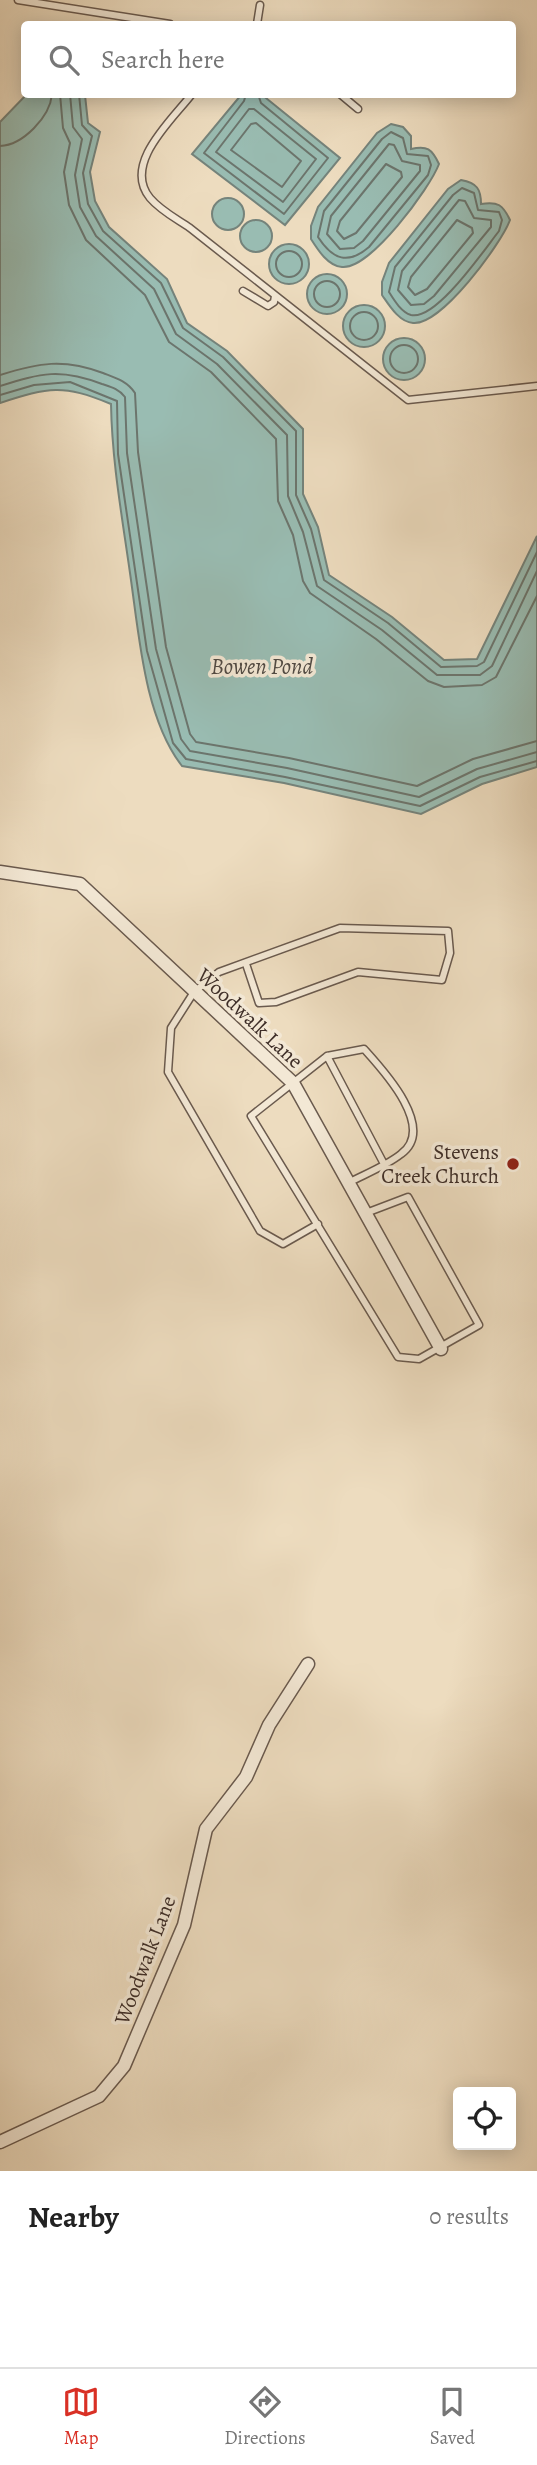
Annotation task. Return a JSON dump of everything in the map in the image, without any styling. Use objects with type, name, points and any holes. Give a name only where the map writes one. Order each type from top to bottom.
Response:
[{"type":"street","name":"Woodwalk Lane","points":[[0,872],[80,884],[293,1083],[441,1349]]},
{"type":"street","name":"Woodwalk Lane","points":[[0,2142],[100,2096],[124,2066],[184,1925],[206,1829],[246,1777],[269,1725],[308,1664]]},
{"type":"lane","points":[[18,0],[151,21]]},
{"type":"lane","points":[[257,21],[260,5]]},
{"type":"lane","points":[[189,98],[144,159],[142,180],[148,195],[159,208],[190,228],[408,400],[537,386]]},
{"type":"lane","points":[[345,98],[358,109]]},
{"type":"lane","points":[[243,291],[268,306],[274,302],[275,296]]},
{"type":"lane","points":[[246,964],[259,1003],[276,1002],[358,972],[442,980],[450,953],[448,932],[340,929],[219,972],[194,992],[172,1028],[168,1072],[260,1231],[283,1244],[318,1224]]},
{"type":"lane","points":[[348,1183],[404,1153],[415,1131],[411,1114],[386,1072],[364,1049],[327,1056],[251,1116],[398,1357],[419,1359],[441,1349],[479,1325],[408,1196],[366,1213]]},
{"type":"lane","points":[[327,1056],[384,1164]]},
{"type":"water","name":"Bowen Pond","points":[[23,98],[85,98],[88,123],[100,132],[90,172],[95,201],[109,227],[167,279],[187,323],[227,351],[303,429],[303,494],[318,527],[329,575],[392,617],[444,660],[477,659],[537,536],[537,767],[482,784],[421,814],[284,783],[182,766],[159,724],[145,674],[118,489],[111,404],[80,393],[56,390],[0,403],[0,122]]},
{"type":"water","points":[[239,98],[266,98],[340,158],[285,225],[192,154]]},
{"type":"water","points":[[391,124],[403,127],[411,136],[411,149],[428,149],[439,164],[412,208],[383,242],[354,264],[342,267],[332,264],[311,239],[311,226],[318,207],[377,133]]},
{"type":"water","points":[[461,180],[477,188],[481,204],[499,205],[510,220],[483,264],[454,298],[425,320],[408,322],[395,312],[382,295],[382,282],[389,263],[448,189]]},
{"type":"water","points":[[228,198],[239,203],[244,214],[239,225],[228,230],[217,225],[212,214],[217,203]]},
{"type":"water","points":[[256,220],[267,225],[272,236],[267,247],[256,252],[245,247],[240,236],[245,225]]},
{"type":"water","points":[[289,244],[303,250],[309,264],[303,278],[289,284],[275,278],[269,264],[275,250]]},
{"type":"water","points":[[327,274],[341,280],[347,294],[341,308],[327,314],[313,308],[307,294],[313,280]]},
{"type":"water","points":[[364,305],[379,311],[385,326],[379,341],[364,347],[349,341],[343,326],[349,311]]},
{"type":"water","points":[[404,338],[419,344],[425,359],[419,374],[404,380],[389,374],[383,359],[389,344]]},
{"type":"place","name":"Stevens Creek Church","points":[[513,1164]]}]
